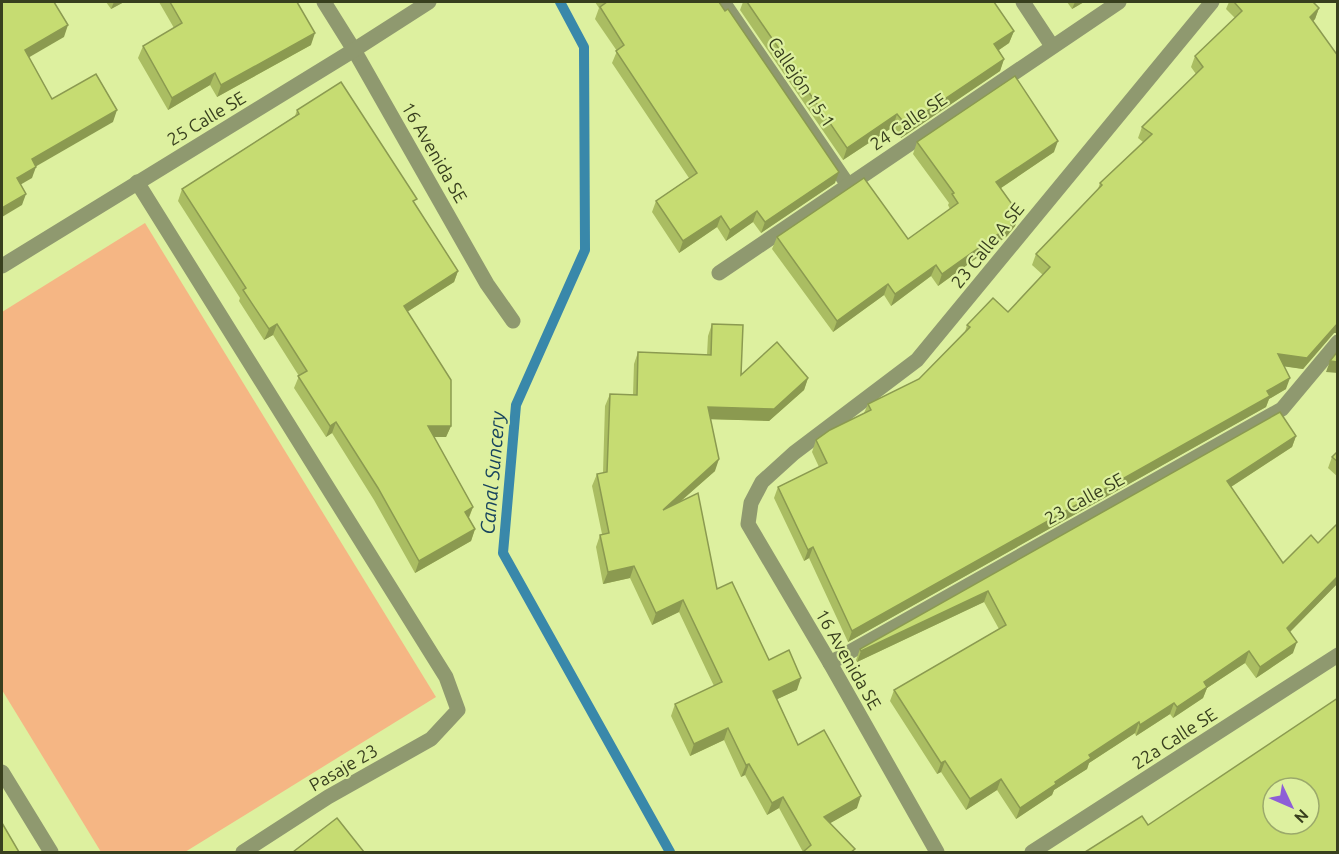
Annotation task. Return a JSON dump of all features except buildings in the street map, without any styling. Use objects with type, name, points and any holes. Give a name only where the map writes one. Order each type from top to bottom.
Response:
[{"type":"street","name":"16 Avenida SE","points":[[324,2],[354,50],[487,284],[513,321]]},
{"type":"street","name":"25 Calle SE","points":[[2,266],[429,2]]},
{"type":"street","name":"Callejón 15-1","points":[[723,2],[848,185]]},
{"type":"street","points":[[1023,2],[1052,46]]},
{"type":"street","name":"24 Calle SE","points":[[719,273],[1119,2]]},
{"type":"street","name":"23 Calle A SE","points":[[762,482],[794,453],[917,360],[1212,2]]},
{"type":"street","name":"Pasaje 23","points":[[137,182],[446,677],[458,710],[431,739],[328,797],[243,852]]},
{"type":"street","name":"23 Calle SE","points":[[830,663],[1282,409],[1338,342]]},
{"type":"street","name":"16 Avenida SE","points":[[762,482],[751,503],[748,524],[938,852]]},
{"type":"street","name":"22a Calle SE","points":[[1032,852],[1338,655]]},
{"type":"street","points":[[2,772],[51,852]]},
{"type":"shaded area","points":[[145,223],[436,697],[185,852],[101,852],[2,690],[2,312]]},
{"type":"waterway","name":"Canal Suncery","points":[[560,2],[584,47],[585,250],[516,405],[503,553],[670,852]]}]
